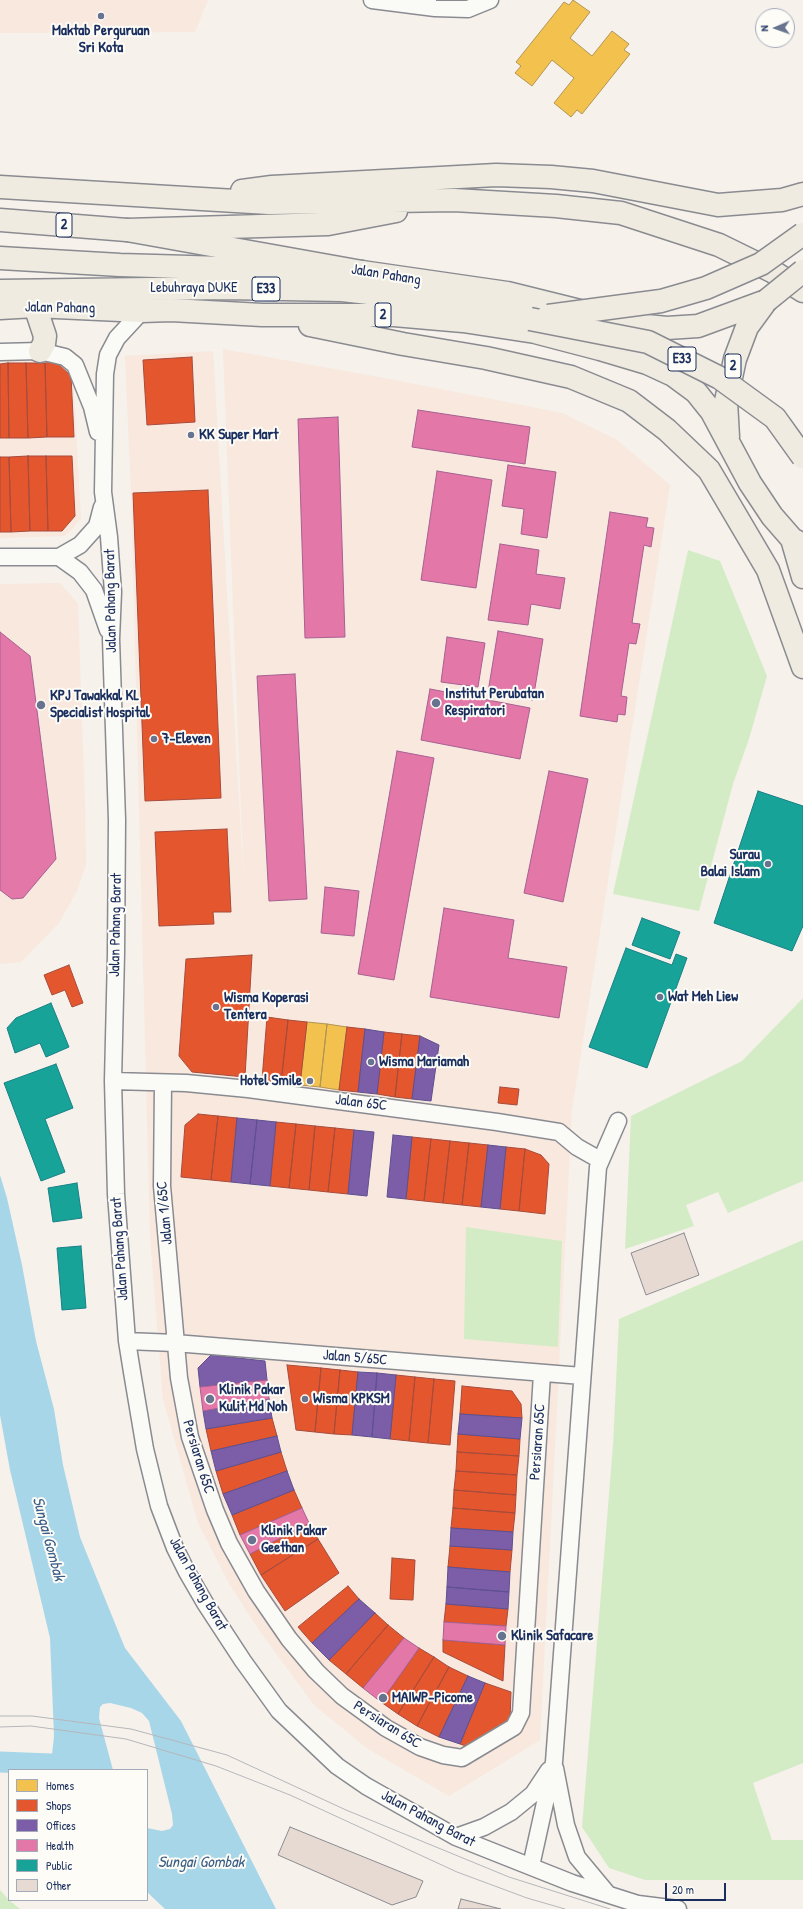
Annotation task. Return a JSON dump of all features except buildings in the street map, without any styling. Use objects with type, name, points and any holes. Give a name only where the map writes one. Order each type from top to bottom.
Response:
[{"type":"main road","points":[[199,198],[272,187],[496,175],[551,177],[593,181],[718,205],[782,200],[803,194]]},
{"type":"main road","points":[[0,186],[269,203],[454,200],[556,206],[621,212],[719,245],[772,271],[803,291]]},
{"type":"main road","points":[[127,230],[328,224],[454,200]]},
{"type":"main road","name":"Jalan Pahang","points":[[0,220],[127,230],[362,272],[507,293],[636,325],[667,328],[698,326],[766,301]]},
{"type":"main road","name":"E33","points":[[530,319],[661,301],[706,288],[761,264],[803,234]]},
{"type":"main road","name":"Lebuhraya DUKE","points":[[4,258],[120,265],[362,272]]},
{"type":"main road","name":"2","points":[[797,542],[772,516],[750,483],[728,440],[726,401],[735,359],[747,327],[766,301],[803,271]]},
{"type":"main road","name":"Lebuhraya DUKE","points":[[0,291],[211,288],[342,290],[430,300],[530,319]]},
{"type":"main road","points":[[35,306],[45,336],[44,344],[40,351]]},
{"type":"main road","name":"Jalan Pahang","points":[[0,308],[35,306],[142,311],[171,310],[262,315],[394,315],[463,321],[535,332],[592,347],[647,364],[673,375],[696,392],[712,412],[728,440]]},
{"type":"main road","points":[[262,315],[403,344],[486,358],[571,377],[629,401],[667,430],[709,470],[768,570],[803,667]]},
{"type":"main road","name":"E33","points":[[530,319],[648,342],[720,378],[775,418],[803,457]]},
{"type":"main road","points":[[797,542],[803,577]]},
{"type":"street","points":[[372,0],[435,8],[468,9],[490,0]]},
{"type":"street","name":"Jalan Pahang Barat","points":[[142,311],[117,338],[108,355],[104,374],[102,447],[103,503],[109,536],[113,592],[111,639],[117,820],[113,1081],[116,1194],[128,1341],[145,1449],[159,1506],[175,1548],[205,1603],[279,1711],[312,1743],[350,1775],[456,1837],[572,1883],[638,1904],[678,1909]]},
{"type":"street","points":[[0,352],[40,351],[65,357],[75,365],[92,407],[102,447]]},
{"type":"street","points":[[0,557],[59,557],[80,545],[97,526],[103,503]]},
{"type":"street","points":[[59,557],[80,572],[94,590],[111,639]]},
{"type":"street","name":"Jalan 65C","points":[[113,1081],[186,1083],[248,1089],[447,1115],[560,1132],[577,1147],[600,1160]]},
{"type":"street","name":"Jalan 1/65C","points":[[163,1083],[162,1186],[175,1343]]},
{"type":"street","points":[[531,1866],[554,1762],[598,1167],[618,1121]]},
{"type":"street","name":"Jalan 5/65C","points":[[128,1341],[175,1343],[542,1374],[582,1376]]},
{"type":"street","name":"Persiaran 65C","points":[[175,1343],[179,1378],[190,1437],[215,1510],[229,1543],[256,1591],[281,1629],[316,1671],[342,1696],[364,1713],[386,1728],[420,1747],[443,1756],[462,1758],[514,1727],[521,1713],[542,1374]]},
{"type":"street","points":[[456,1837],[484,1827],[522,1804],[533,1794],[554,1762]]},
{"type":"street","points":[[554,1762],[566,1825],[577,1857],[608,1894]]},
{"type":"shaded area","name":"Maktab Perguruan Sri Kota","points":[[0,0],[208,0],[195,32],[0,33]]},
{"type":"shaded area","points":[[223,349],[395,380],[562,413],[617,440],[670,485],[572,1110],[540,1740],[449,1796],[368,1749],[314,1705],[259,1630],[230,1585],[198,1523],[163,1399],[150,1236],[131,490],[125,356],[213,351],[244,888]]},
{"type":"shaded area","points":[[41,359],[64,365],[73,375],[81,519],[65,536],[0,538],[0,360]]},
{"type":"shaded area","name":"KPJ Tawakkal KL Specialist Hospital","points":[[60,583],[78,604],[86,864],[77,891],[59,923],[21,962],[2,964],[0,963],[0,584]]},
{"type":"green space","points":[[688,550],[720,561],[767,676],[749,739],[733,784],[699,911],[613,894]]},
{"type":"green space","points":[[803,998],[803,1181],[728,1213],[718,1192],[686,1205],[694,1226],[625,1249],[631,1116],[742,1061]]},
{"type":"green space","points":[[466,1227],[562,1241],[558,1347],[464,1339]]},
{"type":"green space","points":[[803,1240],[803,1763],[753,1783],[772,1840],[803,1840],[803,1880],[645,1880],[609,1868],[582,1827],[613,1445],[619,1319]]},
{"type":"green space","points":[[0,1890],[8,1899],[8,1901],[10,1901],[20,1909],[0,1909]]},
{"type":"water","name":"Sungai Gombak","points":[[0,1175],[7,1198],[22,1265],[36,1341],[54,1409],[63,1465],[80,1537],[125,1648],[181,1721],[276,1909],[165,1909],[148,1893],[148,1828],[162,1831],[170,1829],[173,1825],[172,1814],[149,1721],[142,1713],[131,1708],[110,1703],[103,1704],[100,1707],[99,1718],[113,1769],[52,1769],[54,1736],[50,1638],[10,1470],[0,1415]]},
{"type":"waterway","points":[[0,1762],[51,1764],[79,1767]]},
{"type":"tram line","points":[[0,1716],[32,1716],[131,1729],[227,1755],[346,1810],[509,1877],[610,1909]]},
{"type":"tram line","points":[[0,1727],[31,1726],[126,1739],[216,1766],[290,1795],[457,1872],[527,1898],[565,1909]]},
{"type":"place","name":"Maktab Perguruan Sri Kota","points":[[101,16]]},
{"type":"place","name":"KK Super Mart","points":[[191,435]]},
{"type":"place","name":"Institut Perubatan Respiratori","points":[[436,703]]},
{"type":"place","name":"KPJ Tawakkal KL Specialist Hospital","points":[[41,705]]},
{"type":"place","name":"7-Eleven","points":[[154,739]]},
{"type":"place","name":"Surau Balai Islam","points":[[768,864]]},
{"type":"place","name":"Wat Meh Liew","points":[[660,997]]},
{"type":"place","name":"Wisma Koperasi Tentera","points":[[216,1007]]},
{"type":"place","name":"Wisma Mariamah","points":[[371,1062]]},
{"type":"place","name":"Hotel Smile","points":[[310,1081]]},
{"type":"place","name":"Klinik Pakar Kulit Md Noh","points":[[210,1399]]},
{"type":"place","name":"Wisma KPKSM","points":[[305,1399]]},
{"type":"place","name":"Klinik Pakar Geethan","points":[[252,1540]]},
{"type":"place","name":"Klinik Safacare","points":[[502,1636]]},
{"type":"place","name":"MAIWP-Picome","points":[[383,1698]]}]
